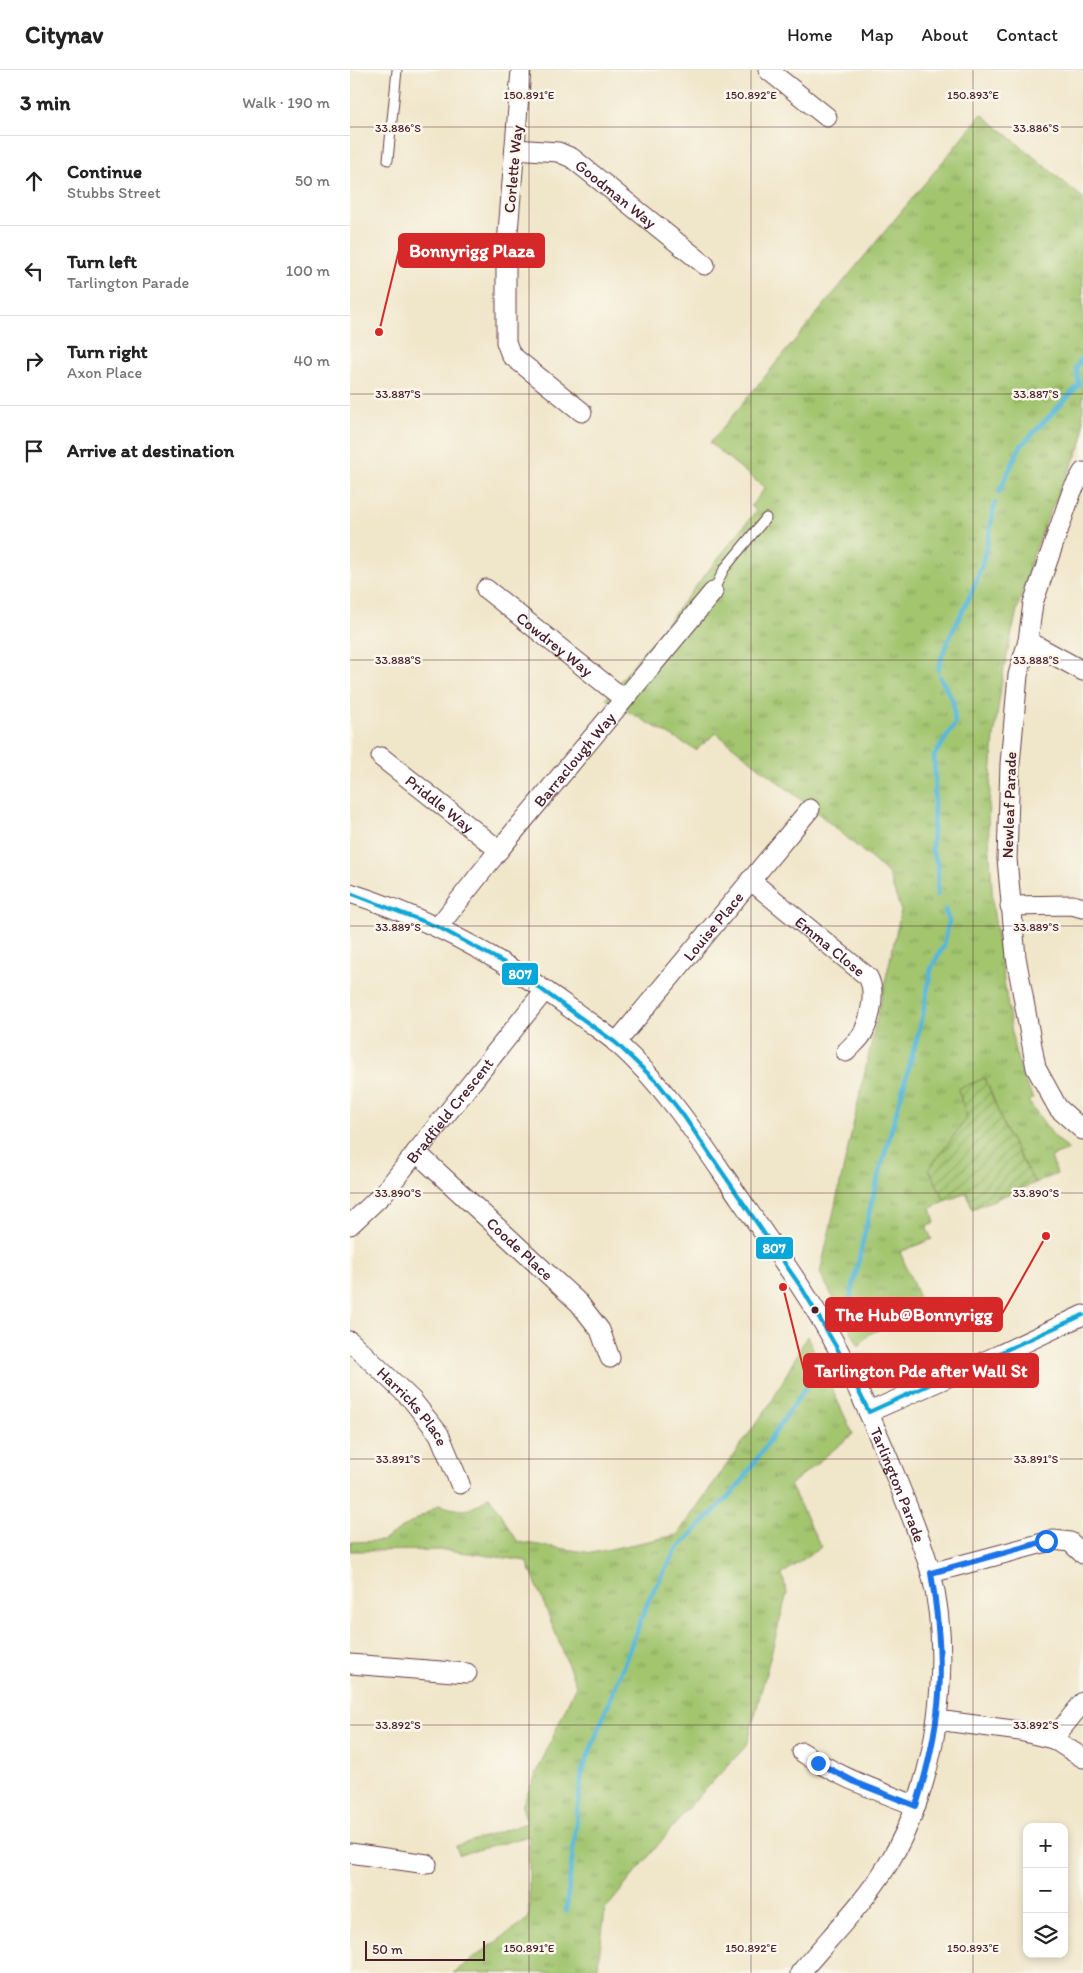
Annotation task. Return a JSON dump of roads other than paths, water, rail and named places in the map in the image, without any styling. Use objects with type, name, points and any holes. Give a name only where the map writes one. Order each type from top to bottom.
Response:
[{"type":"street","name":"Corlette Way","points":[[521,70],[506,257],[506,342],[511,355],[582,412]]},
{"type":"street","points":[[768,70],[827,117]]},
{"type":"street","name":"Goodman Way","points":[[515,148],[558,152],[572,158],[705,265]]},
{"type":"street","name":"Newleaf Parade","points":[[1083,472],[1072,491],[1036,594],[1028,641],[1018,675],[1010,764],[1007,859],[1010,906],[1023,1007],[1036,1068],[1058,1108],[1083,1130]]},
{"type":"street","name":"Cowdrey Way","points":[[486,589],[624,699]]},
{"type":"street","name":"Barraclough Way","points":[[438,927],[498,850],[713,592]]},
{"type":"street","points":[[1028,641],[1083,671]]},
{"type":"street","name":"Priddle Way","points":[[381,757],[498,850]]},
{"type":"street","name":"Louise Place","points":[[616,1043],[810,809]]},
{"type":"street","name":"Emma Close","points":[[750,880],[868,977],[872,984],[873,992],[864,1032],[846,1052]]},
{"type":"street","name":"Tarlington Parade","points":[[350,893],[438,927],[504,962],[616,1043],[659,1084],[683,1115],[797,1282],[838,1350],[869,1412],[902,1492],[931,1573],[938,1613],[941,1654],[937,1720],[916,1806],[894,1853],[880,1877],[800,1973]]},
{"type":"street","points":[[1010,906],[1072,905],[1083,908]]},
{"type":"street","name":"Bradfield Crescent","points":[[350,1225],[383,1194],[545,990]]},
{"type":"street","name":"Coode Place","points":[[416,1152],[579,1303],[600,1330],[610,1358]]},
{"type":"street","points":[[869,1412],[993,1358],[1083,1315]]},
{"type":"street","name":"Harricks Place","points":[[350,1341],[412,1400],[439,1434],[460,1484]]},
{"type":"street","points":[[931,1573],[1054,1540],[1070,1542],[1083,1554]]},
{"type":"street","points":[[350,1664],[468,1673]]},
{"type":"street","points":[[1054,1739],[1083,1702]]},
{"type":"street","points":[[937,1720],[1020,1731],[1054,1739],[1083,1758]]},
{"type":"street","points":[[802,1752],[818,1763],[857,1783],[916,1806]]},
{"type":"street","points":[[350,1853],[427,1864]]},
{"type":"lane","points":[[388,160],[398,70]]},
{"type":"lane","points":[[713,592],[724,570],[766,518]]},
{"type":"waterway","points":[[999,492],[1020,447],[1079,385],[1076,367],[1083,357]]},
{"type":"waterway","points":[[938,670],[950,636],[979,572],[995,503]]},
{"type":"waterway","points":[[937,895],[938,865],[932,851],[935,780],[934,756],[955,724],[953,701],[940,677]]},
{"type":"waterway","points":[[848,1309],[872,1200],[922,1020],[931,969],[944,945],[949,922],[945,910]]},
{"type":"waterway","points":[[566,1911],[582,1772],[649,1599],[676,1550],[737,1488],[817,1371]]},
{"type":"place","name":"Bonnyrigg Plaza","points":[[379,332]]},
{"type":"place","name":"The Hub@Bonnyrigg","points":[[1046,1236]]},
{"type":"place","name":"Tarlington Pde after Wall St","points":[[783,1287]]}]
